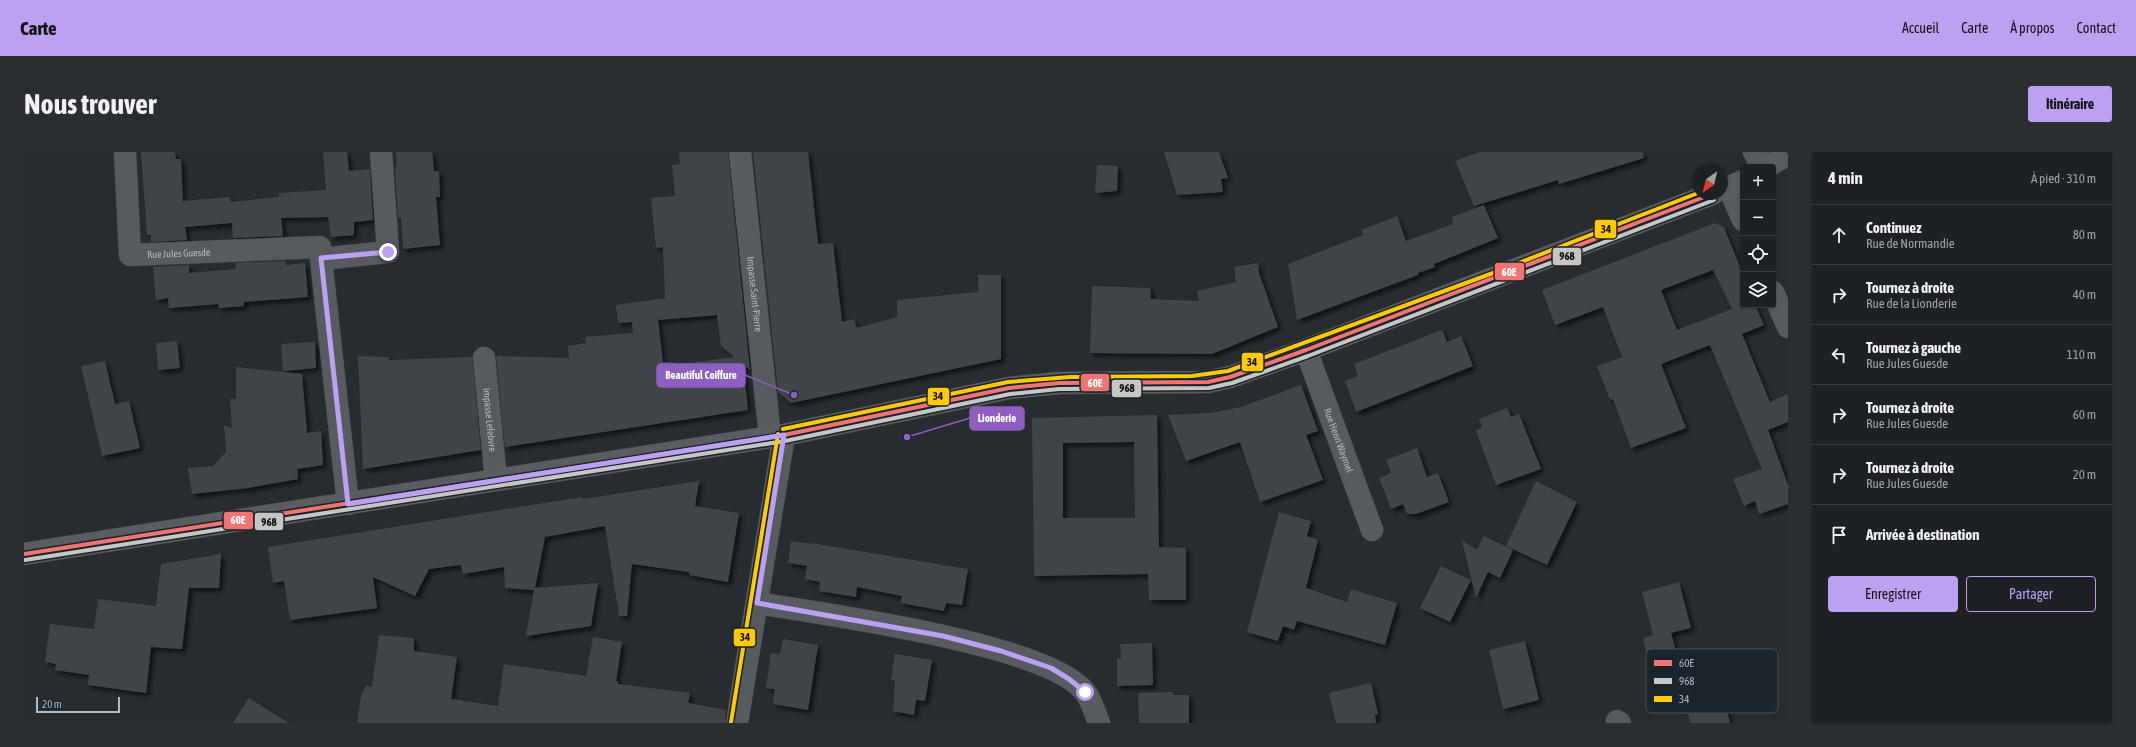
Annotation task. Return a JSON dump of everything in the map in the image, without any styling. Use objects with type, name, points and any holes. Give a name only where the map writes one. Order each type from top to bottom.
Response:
[{"type":"main road","points":[[1772,164],[1788,154]]},
{"type":"main road","points":[[24,554],[777,436],[1034,384],[1208,382],[1230,377],[1306,350],[1495,279],[1696,200]]},
{"type":"street","name":"Rue Jules Guesde","points":[[125,152],[130,255],[320,247],[321,258]]},
{"type":"street","points":[[348,504],[321,258],[388,252],[381,152]]},
{"type":"street","name":"Impasse Saint-Pierre","points":[[737,723],[757,603],[777,436],[740,152]]},
{"type":"street","points":[[1754,152],[1761,164]]},
{"type":"street","points":[[1728,190],[1740,214]]},
{"type":"street","points":[[1776,299],[1788,327]]},
{"type":"street","name":"Rue Henri Waymel","points":[[1306,350],[1372,530]]},
{"type":"street","name":"Impasse Lefebvre","points":[[484,358],[496,480]]},
{"type":"street","points":[[757,603],[943,636],[1001,651],[1051,668],[1069,679],[1085,692],[1099,723]]},
{"type":"building","points":[[141,152],[175,152],[176,159],[181,159],[183,201],[230,197],[231,202],[279,197],[279,193],[326,190],[323,152],[347,152],[349,171],[370,169],[373,220],[354,222],[354,235],[331,237],[328,217],[281,218],[283,236],[233,238],[232,223],[185,227],[187,240],[151,242],[151,235],[147,235]]},
{"type":"building","points":[[396,152],[432,152],[434,171],[439,171],[440,197],[436,197],[440,245],[403,249],[401,218],[398,218],[395,167],[397,167]]},
{"type":"building","points":[[679,152],[728,152],[750,370],[743,364],[748,410],[505,447],[496,356],[569,358],[568,346],[586,343],[585,337],[633,333],[632,322],[618,323],[616,305],[665,298],[663,247],[656,248],[651,198],[675,196],[672,165],[680,164]],"holes":[[[717,315],[721,346],[734,357],[674,365],[673,362],[663,362],[658,320]]]},
{"type":"building","points":[[753,152],[808,152],[818,244],[833,243],[842,322],[854,319],[857,328],[897,317],[897,300],[978,292],[978,275],[1001,275],[1001,359],[791,403],[778,392]]},
{"type":"building","points":[[1164,152],[1219,152],[1228,178],[1221,179],[1223,192],[1177,195]]},
{"type":"building","points":[[1479,152],[1643,152],[1644,158],[1559,184],[1558,180],[1474,206],[1455,161]]},
{"type":"building","points":[[1097,165],[1118,166],[1117,191],[1095,193]]},
{"type":"building","points":[[1484,205],[1498,238],[1434,264],[1435,267],[1418,273],[1418,275],[1297,320],[1288,264],[1363,235],[1361,230],[1397,216],[1406,241],[1453,224],[1452,217]]},
{"type":"building","points":[[1715,223],[1724,227],[1740,267],[1740,308],[1756,308],[1764,325],[1742,334],[1770,402],[1788,394],[1788,422],[1768,430],[1788,485],[1788,504],[1759,514],[1755,501],[1744,506],[1733,479],[1762,469],[1710,345],[1661,364],[1686,428],[1631,448],[1613,399],[1610,400],[1597,366],[1622,357],[1603,307],[1555,325],[1542,290]],"holes":[[[1713,270],[1732,309],[1677,330],[1661,290]]]},
{"type":"building","points":[[286,261],[286,265],[305,263],[308,297],[244,302],[244,306],[219,308],[218,304],[169,308],[168,298],[156,300],[153,267],[189,265],[189,273],[236,269],[235,263]]},
{"type":"building","points":[[1258,263],[1259,273],[1278,327],[1212,354],[1090,353],[1092,286],[1150,288],[1151,299],[1199,301],[1197,291],[1236,282],[1234,267]]},
{"type":"building","points":[[1442,330],[1447,342],[1461,336],[1473,366],[1356,412],[1345,381],[1358,376],[1354,364]]},
{"type":"building","points":[[177,341],[180,368],[158,370],[156,343]]},
{"type":"building","points":[[315,342],[316,368],[283,371],[281,344]]},
{"type":"building","points":[[358,356],[389,357],[389,360],[472,357],[481,450],[363,469]]},
{"type":"building","points":[[105,361],[115,404],[129,401],[140,448],[102,456],[81,366]]},
{"type":"building","points":[[236,367],[302,374],[307,433],[321,431],[323,465],[297,469],[298,479],[248,488],[192,494],[188,468],[213,466],[226,452],[224,425],[232,428],[230,399],[236,399]]},
{"type":"building","points":[[1301,385],[1318,431],[1306,435],[1323,480],[1260,502],[1240,442],[1186,461],[1168,415],[1211,413],[1241,407]]},
{"type":"building","points":[[1507,408],[1511,417],[1519,414],[1541,469],[1496,485],[1476,431],[1482,427],[1479,419]]},
{"type":"building","points":[[1157,415],[1159,547],[1186,548],[1186,600],[1149,600],[1148,574],[1034,576],[1032,418]],"holes":[[[1134,442],[1135,518],[1063,518],[1063,443]]]},
{"type":"building","points":[[1417,448],[1427,477],[1438,473],[1449,502],[1416,514],[1407,514],[1403,504],[1391,509],[1379,478],[1391,473],[1386,460]]},
{"type":"building","points":[[699,481],[695,506],[739,513],[728,582],[689,575],[689,572],[632,564],[627,616],[619,616],[605,526],[545,537],[535,588],[598,583],[591,626],[526,636],[534,590],[505,588],[504,567],[463,574],[461,565],[429,569],[415,596],[373,577],[377,608],[290,620],[284,581],[273,583],[268,547],[582,497],[583,499]]},
{"type":"building","points":[[1536,481],[1577,502],[1547,565],[1506,546]]},
{"type":"building","points":[[1279,512],[1311,521],[1307,536],[1318,540],[1306,588],[1347,602],[1351,589],[1397,603],[1385,645],[1297,621],[1294,630],[1283,626],[1278,641],[1247,632]]},
{"type":"building","points":[[1484,536],[1513,550],[1500,578],[1488,572],[1476,598],[1462,541],[1477,549]]},
{"type":"building","points":[[791,541],[968,569],[962,605],[946,603],[944,611],[901,603],[902,596],[857,587],[856,597],[819,591],[820,582],[805,579],[807,566],[788,563]]},
{"type":"building","points":[[221,554],[219,588],[189,588],[182,649],[151,647],[146,693],[88,685],[89,675],[55,670],[56,664],[45,662],[50,624],[94,629],[98,599],[156,606],[161,564]]},
{"type":"building","points":[[1441,566],[1471,580],[1450,622],[1420,608]]},
{"type":"building","points":[[1679,582],[1691,628],[1671,633],[1675,649],[1646,649],[1646,650],[1643,638],[1653,635],[1642,592]]},
{"type":"building","points":[[379,635],[414,638],[414,651],[457,657],[451,699],[498,706],[504,664],[586,676],[593,637],[622,642],[616,681],[618,681],[618,684],[690,693],[688,703],[726,710],[725,723],[357,723],[361,696],[366,686],[372,687]]},
{"type":"building","points":[[783,639],[818,645],[808,710],[773,704],[775,689],[766,688],[771,653],[780,654]]},
{"type":"building","points":[[1525,641],[1539,700],[1503,709],[1489,650]]},
{"type":"building","points":[[1152,643],[1153,685],[1117,686],[1117,658],[1121,658],[1120,644]]},
{"type":"building","points":[[895,654],[932,660],[925,701],[916,700],[914,715],[893,711],[895,681],[891,680]]},
{"type":"building","points":[[1371,683],[1378,714],[1375,715],[1376,723],[1336,723],[1329,693]]},
{"type":"building","points":[[1173,692],[1173,695],[1189,695],[1189,723],[1139,723],[1138,693]]},
{"type":"building","points":[[249,698],[289,723],[233,723]]},
{"type":"building","points":[[1688,713],[1728,713],[1730,723],[1690,723]]},
{"type":"transit line","name":"34","points":[[783,429],[1008,382],[1070,377],[1192,376],[1228,371],[1493,273],[1692,195]]},
{"type":"transit line","name":"60E","points":[[24,554],[784,435],[1009,388],[1059,383],[1208,382],[1230,377],[1306,350],[1696,200]]},
{"type":"transit line","name":"968","points":[[25,560],[785,441],[1010,394],[1059,389],[1209,388],[1232,383],[1308,356],[1714,200]]},
{"type":"transit line","name":"34","points":[[731,722],[778,434]]},
{"type":"place","name":"Beautiful Coiffure","points":[[794,395]]},
{"type":"place","name":"Lionderie","points":[[907,437]]},
{"type":"route","points":[[388,252],[321,258],[348,504],[784,435],[757,603],[943,636],[972,643],[1051,668],[1069,679],[1085,692]]}]
